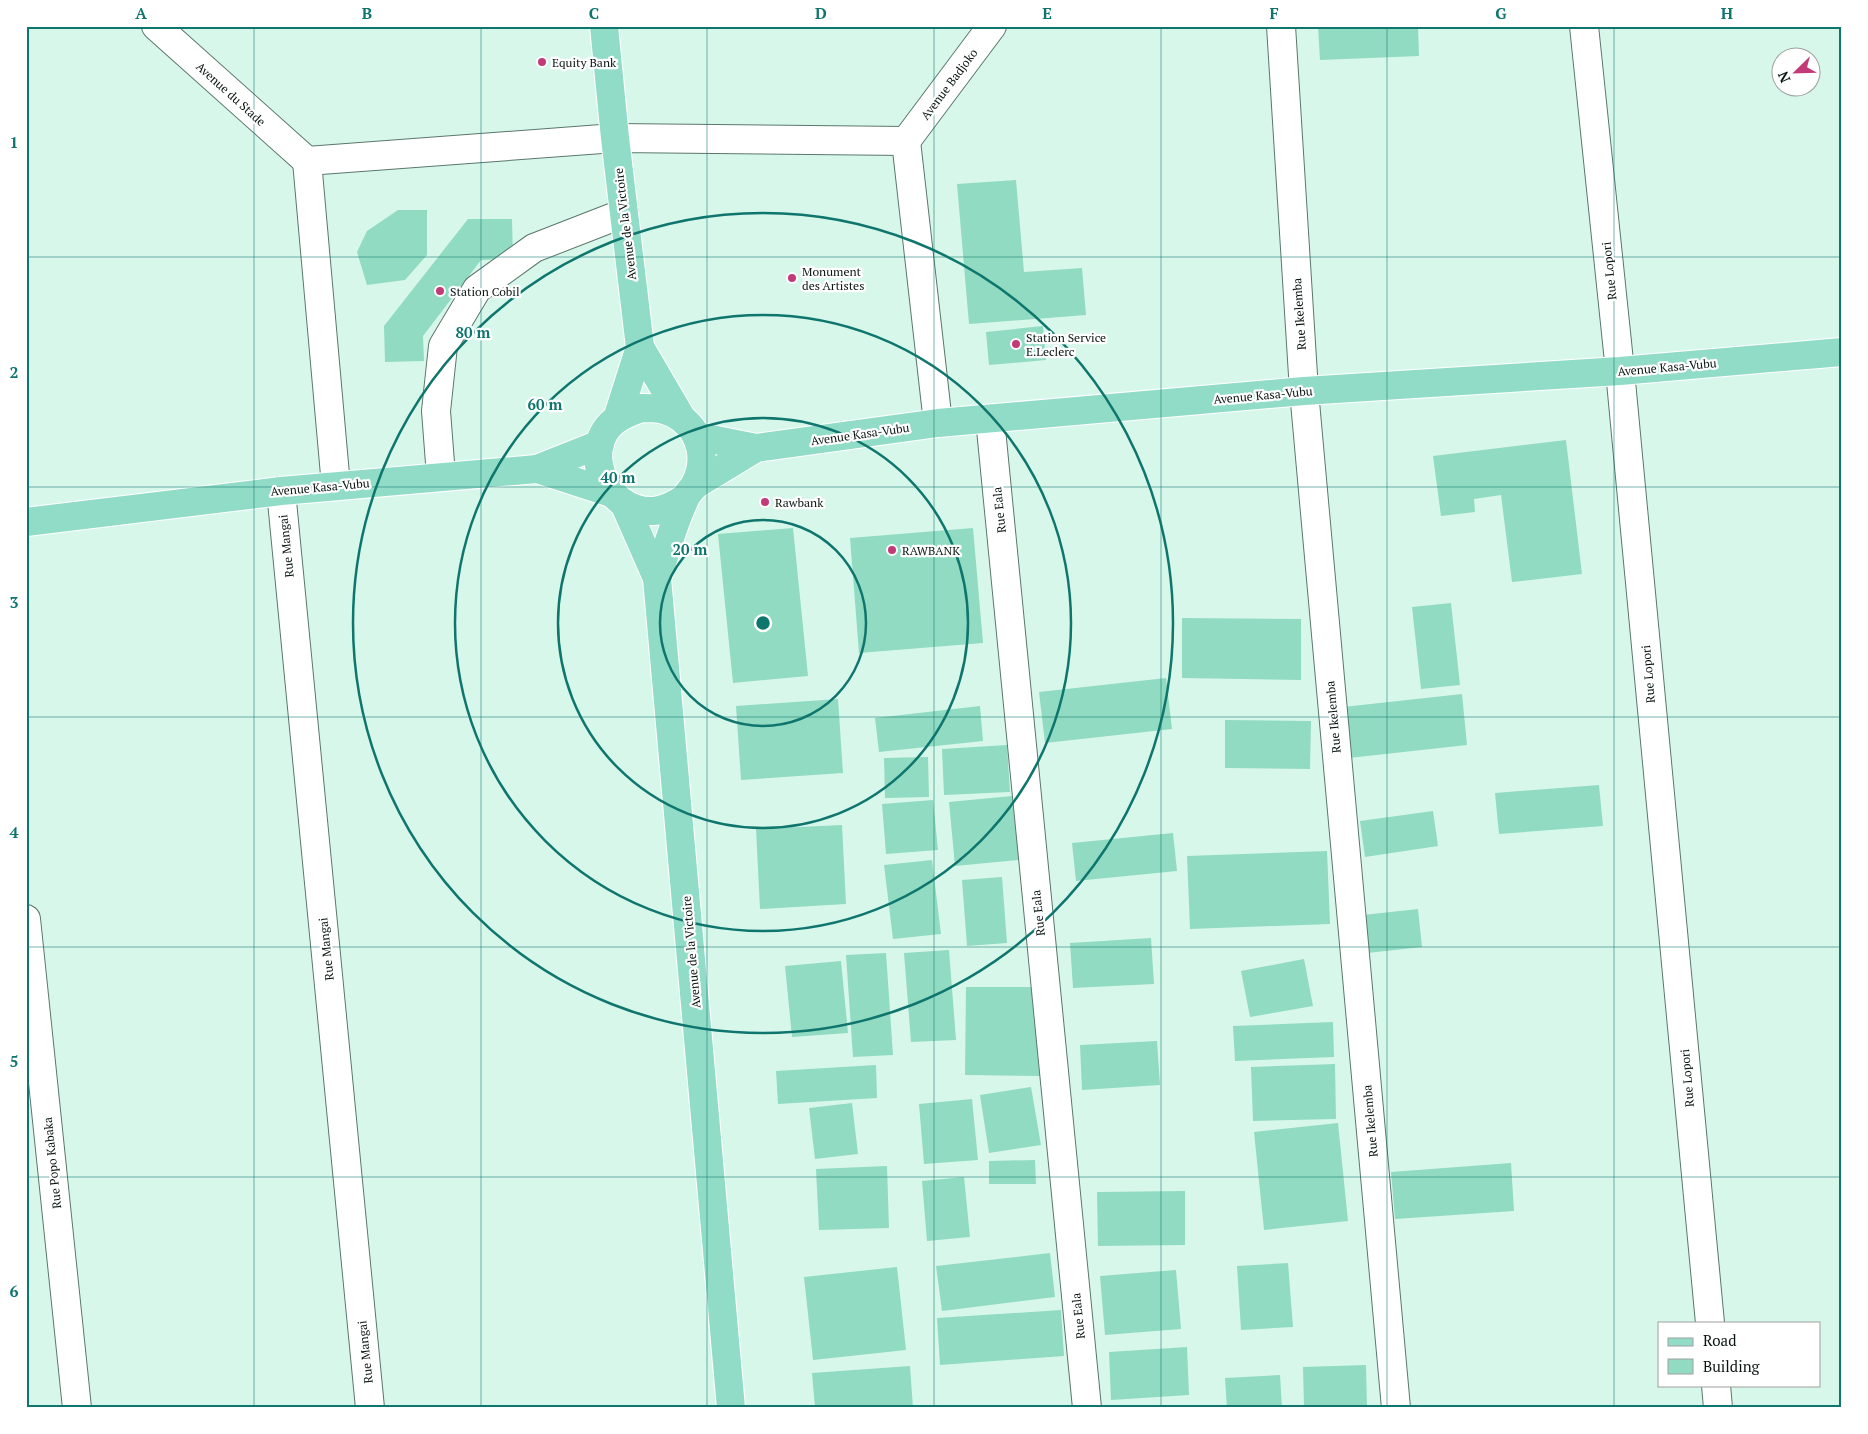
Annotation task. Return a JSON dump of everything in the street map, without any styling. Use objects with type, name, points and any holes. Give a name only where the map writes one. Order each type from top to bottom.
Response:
[{"type":"main road","name":"Avenue de la Victoire","points":[[604,26],[615,138],[640,347],[617,419]]},
{"type":"main road","points":[[640,347],[689,427],[701,452],[701,469],[690,491],[657,578]]},
{"type":"main road","name":"Avenue Kasa-Vubu","points":[[690,491],[756,448],[938,423],[1304,391],[1620,371],[1842,352]]},
{"type":"main road","points":[[690,491],[671,507],[655,511],[639,510],[617,498],[602,478],[598,461],[600,444],[607,430],[617,419],[637,409],[660,408],[689,427],[756,448]]},
{"type":"main road","points":[[537,468],[600,444]]},
{"type":"main road","name":"Avenue Kasa-Vubu","points":[[26,522],[281,491],[537,468],[617,498]]},
{"type":"main road","name":"Avenue de la Victoire","points":[[617,498],[657,578],[731,1408]]},
{"type":"street","name":"Avenue du Stade","points":[[156,26],[307,161]]},
{"type":"street","name":"Avenue Badjoko","points":[[906,141],[992,26]]},
{"type":"street","name":"Rue Ikelemba","points":[[1280,26],[1304,391],[1396,1408]]},
{"type":"street","name":"Rue Lopori","points":[[1584,26],[1620,371],[1710,1322]]},
{"type":"street","points":[[336,486],[307,161],[615,138],[906,141],[938,423]]},
{"type":"street","points":[[441,476],[436,411],[444,346],[477,289],[534,248],[624,214]]},
{"type":"street","name":"Rue Eala","points":[[990,419],[1087,1408]]},
{"type":"street","name":"Rue Mangai","points":[[281,491],[370,1408]]},
{"type":"street","name":"Rue Popo Kabaka","points":[[26,919],[77,1408]]},
{"type":"street","points":[[1716,1386],[1718,1408]]},
{"type":"building","points":[[1318,26],[1418,26],[1419,56],[1320,60]]},
{"type":"building","points":[[1016,180],[1024,272],[1082,268],[1086,315],[969,324],[957,184]]},
{"type":"building","points":[[398,210],[427,210],[427,255],[405,280],[367,285],[357,252],[367,231]]},
{"type":"building","points":[[468,219],[512,219],[513,259],[481,260],[423,336],[424,361],[385,362],[384,326]]},
{"type":"building","points":[[1043,326],[1046,360],[989,365],[986,332]]},
{"type":"building","points":[[1566,440],[1582,574],[1512,582],[1501,495],[1474,499],[1475,512],[1441,516],[1433,456]]},
{"type":"building","points":[[793,528],[808,676],[733,683],[718,534]]},
{"type":"building","points":[[973,528],[983,643],[859,653],[850,538]]},
{"type":"building","points":[[1451,603],[1460,685],[1421,689],[1412,607]]},
{"type":"building","points":[[1182,618],[1301,619],[1301,680],[1182,678]]},
{"type":"building","points":[[1166,678],[1172,729],[1045,743],[1039,692]]},
{"type":"building","points":[[1462,694],[1467,745],[1340,759],[1334,708]]},
{"type":"building","points":[[838,699],[843,773],[741,780],[736,706]]},
{"type":"building","points":[[980,706],[983,741],[879,752],[875,718]]},
{"type":"building","points":[[1225,720],[1311,721],[1310,769],[1225,768]]},
{"type":"building","points":[[1007,745],[1010,792],[944,795],[942,749]]},
{"type":"building","points":[[928,757],[929,797],[885,798],[884,758]]},
{"type":"building","points":[[1599,785],[1603,826],[1499,834],[1495,793]]},
{"type":"building","points":[[1012,796],[1019,860],[955,866],[949,802]]},
{"type":"building","points":[[933,800],[938,850],[886,854],[882,804]]},
{"type":"building","points":[[1433,811],[1438,846],[1365,857],[1360,821]]},
{"type":"building","points":[[842,825],[846,904],[760,909],[756,829]]},
{"type":"building","points":[[1173,833],[1177,871],[1076,881],[1072,843]]},
{"type":"building","points":[[1327,851],[1330,924],[1190,929],[1187,856]]},
{"type":"building","points":[[932,860],[941,934],[893,939],[884,865]]},
{"type":"building","points":[[1002,877],[1007,943],[967,946],[962,880]]},
{"type":"building","points":[[1418,909],[1422,947],[1358,954],[1354,916]]},
{"type":"building","points":[[1151,938],[1154,984],[1073,988],[1070,943]]},
{"type":"building","points":[[949,950],[956,1040],[911,1042],[904,953]]},
{"type":"building","points":[[886,953],[893,1055],[853,1057],[846,955]]},
{"type":"building","points":[[1304,959],[1313,1006],[1250,1017],[1241,971]]},
{"type":"building","points":[[841,961],[848,1033],[792,1037],[785,966]]},
{"type":"building","points":[[966,987],[1040,987],[1040,1076],[965,1075]]},
{"type":"building","points":[[1333,1022],[1334,1057],[1235,1061],[1233,1026]]},
{"type":"building","points":[[1157,1041],[1160,1085],[1082,1090],[1080,1045]]},
{"type":"building","points":[[1335,1064],[1336,1119],[1253,1121],[1251,1067]]},
{"type":"building","points":[[876,1065],[877,1098],[778,1104],[776,1071]]},
{"type":"building","points":[[1031,1087],[1041,1145],[989,1153],[980,1095]]},
{"type":"building","points":[[972,1099],[978,1160],[924,1164],[919,1104]]},
{"type":"building","points":[[852,1103],[858,1154],[815,1159],[809,1108]]},
{"type":"building","points":[[1338,1123],[1348,1221],[1264,1230],[1254,1132]]},
{"type":"building","points":[[1035,1160],[1036,1184],[989,1184],[989,1161]]},
{"type":"building","points":[[1511,1163],[1514,1211],[1395,1219],[1391,1172]]},
{"type":"building","points":[[887,1166],[889,1228],[819,1230],[816,1169]]},
{"type":"building","points":[[964,1177],[970,1237],[927,1241],[922,1181]]},
{"type":"building","points":[[1185,1191],[1185,1245],[1098,1246],[1097,1192]]},
{"type":"building","points":[[1050,1253],[1055,1297],[942,1311],[936,1266]]},
{"type":"building","points":[[1288,1263],[1293,1327],[1241,1330],[1237,1266]]},
{"type":"building","points":[[897,1267],[906,1350],[813,1360],[804,1277]]},
{"type":"building","points":[[1176,1270],[1181,1329],[1105,1335],[1100,1276]]},
{"type":"building","points":[[1061,1310],[1064,1356],[940,1365],[937,1318]]},
{"type":"building","points":[[1187,1347],[1189,1395],[1111,1400],[1109,1352]]},
{"type":"building","points":[[1366,1365],[1367,1408],[1304,1408],[1303,1367]]},
{"type":"building","points":[[910,1366],[913,1408],[815,1408],[812,1373]]},
{"type":"building","points":[[1280,1375],[1282,1408],[1227,1408],[1225,1378]]},
{"type":"place","name":"Equity Bank","points":[[542,62]]},
{"type":"place","name":"Monument des Artistes","points":[[792,278]]},
{"type":"place","name":"Station Cobil","points":[[440,291]]},
{"type":"place","name":"Station Service E.Leclerc","points":[[1016,344]]},
{"type":"place","name":"Rawbank","points":[[765,502]]},
{"type":"place","name":"RAWBANK","points":[[892,550]]}]
